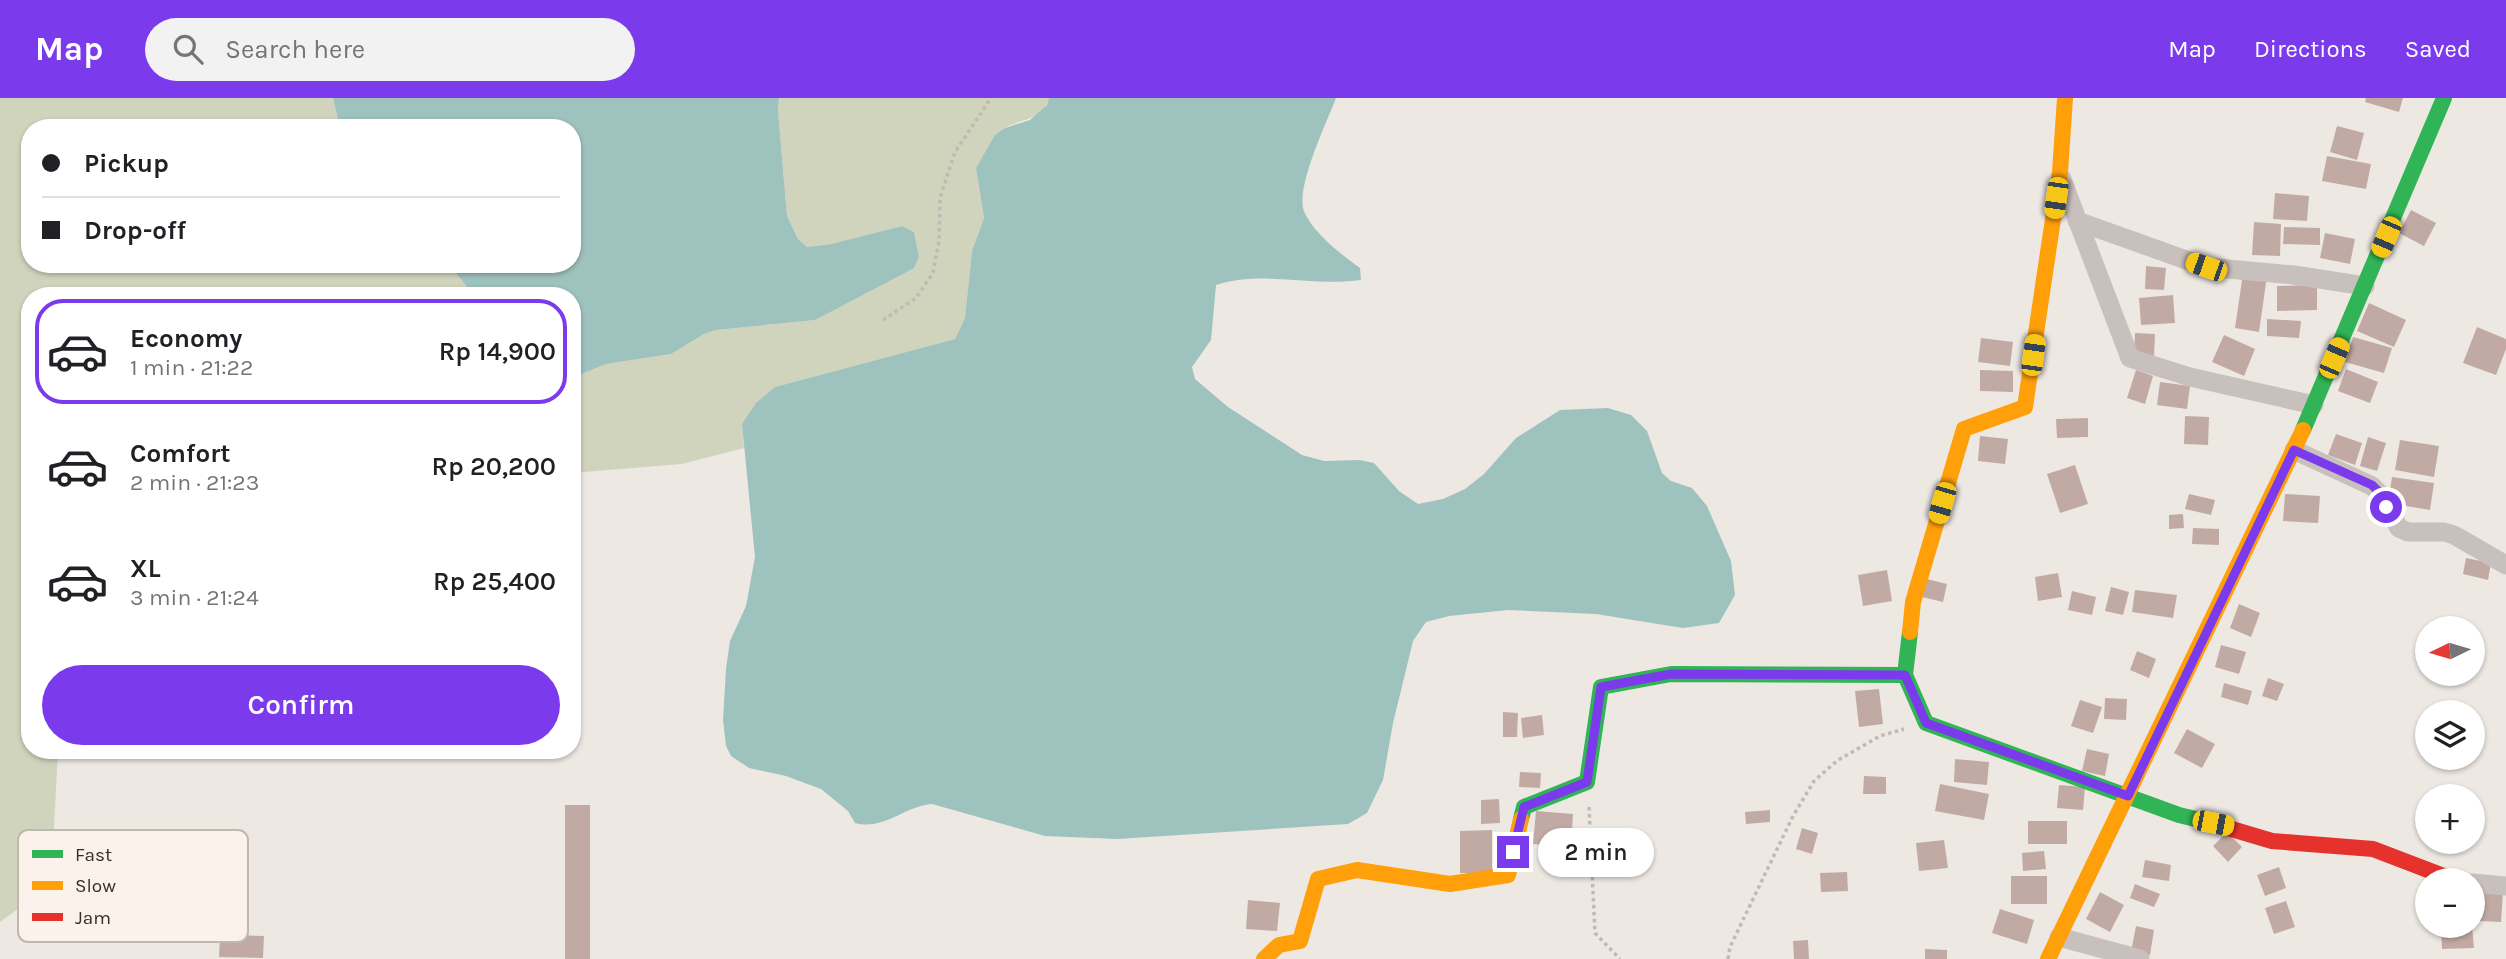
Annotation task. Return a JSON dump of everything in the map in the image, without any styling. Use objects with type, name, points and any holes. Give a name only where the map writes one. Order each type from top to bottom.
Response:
[{"type":"street","points":[[2066,98],[2060,172],[2025,407],[1964,429],[1913,602],[1905,675],[1926,723],[2179,815],[2231,827],[2273,841],[2373,849],[2423,868]]},
{"type":"street","points":[[2048,959],[2294,450],[2444,98]]},
{"type":"street","points":[[2060,172],[2130,358],[2190,377],[2314,405]]},
{"type":"street","points":[[2077,221],[2206,267],[2294,275],[2365,286]]},
{"type":"street","points":[[2294,450],[2372,485],[2381,494],[2396,525],[2403,530],[2454,535],[2506,565]]},
{"type":"street","points":[[1264,959],[1279,945],[1300,941],[1318,879],[1357,870],[1450,884],[1508,875],[1524,807],[1587,782],[1601,687],[1671,674],[1905,675]]},
{"type":"street","points":[[2485,884],[2506,886]]},
{"type":"street","points":[[2059,937],[2140,959]]},
{"type":"path","points":[[884,320],[916,298],[933,273],[939,241],[940,198],[955,152],[991,98]]},
{"type":"path","points":[[1728,959],[1730,947],[1793,816],[1814,781],[1838,760],[1880,736],[1926,723]]},
{"type":"path","points":[[1587,782],[1595,933],[1620,959]]},
{"type":"green space","points":[[0,98],[333,98],[338,119],[21,119],[21,273],[456,273],[467,287],[21,287],[21,759],[58,759],[54,830],[18,830],[18,909],[0,922]]},
{"type":"green space","points":[[779,98],[1049,98],[1046,106],[1036,115],[1001,131],[976,168],[984,218],[972,251],[965,318],[955,339],[775,387],[742,424],[744,448],[682,464],[581,472],[581,374],[606,364],[671,354],[704,334],[716,330],[815,320],[919,256],[914,232],[902,226],[831,244],[807,247],[798,239],[787,216]]},
{"type":"water","points":[[333,98],[779,98],[787,216],[798,239],[807,247],[831,244],[902,226],[914,232],[919,256],[914,268],[815,320],[716,330],[704,334],[671,354],[606,364],[581,374],[581,287],[467,287],[456,273],[581,273],[581,119],[338,119]]},
{"type":"water","points":[[1049,98],[1336,98],[1308,171],[1302,201],[1308,219],[1320,235],[1360,268],[1361,280],[1325,282],[1252,279],[1216,285],[1211,340],[1192,367],[1195,379],[1228,407],[1302,455],[1324,461],[1360,460],[1374,463],[1399,491],[1418,504],[1443,499],[1465,489],[1484,474],[1516,438],[1560,410],[1608,408],[1631,415],[1647,431],[1662,473],[1671,481],[1692,488],[1707,506],[1731,561],[1735,595],[1719,623],[1683,628],[1596,614],[1508,610],[1449,616],[1426,622],[1413,641],[1393,723],[1383,780],[1367,813],[1348,824],[1118,839],[1045,836],[932,804],[912,809],[885,821],[865,825],[855,823],[848,811],[821,789],[786,776],[749,768],[731,756],[726,746],[723,720],[726,669],[730,641],[746,606],[755,557],[742,424],[756,403],[775,387],[955,339],[965,318],[972,251],[984,218],[976,168],[995,135],[1005,128],[1030,120],[1047,105]]},
{"type":"building","points":[[2366,98],[2403,98],[2399,112],[2365,102]]},
{"type":"building","points":[[2337,126],[2364,133],[2357,160],[2330,152]]},
{"type":"building","points":[[2327,156],[2371,164],[2366,189],[2322,181]]},
{"type":"building","points":[[2275,193],[2309,196],[2307,221],[2273,219]]},
{"type":"building","points":[[2411,210],[2436,223],[2424,246],[2399,233]]},
{"type":"building","points":[[2254,222],[2281,224],[2280,256],[2252,255]]},
{"type":"building","points":[[2284,227],[2320,228],[2320,245],[2283,244]]},
{"type":"building","points":[[2325,233],[2355,239],[2350,264],[2320,258]]},
{"type":"building","points":[[2146,266],[2166,268],[2164,290],[2145,289]]},
{"type":"building","points":[[2243,273],[2267,276],[2259,332],[2235,328]]},
{"type":"building","points":[[2317,285],[2317,310],[2277,311],[2277,286]]},
{"type":"building","points":[[2173,295],[2175,323],[2141,325],[2139,298]]},
{"type":"building","points":[[2369,303],[2406,320],[2394,347],[2357,331]]},
{"type":"building","points":[[2267,319],[2301,321],[2299,338],[2267,336]]},
{"type":"building","points":[[2477,327],[2506,339],[2506,349],[2496,375],[2463,363]]},
{"type":"building","points":[[2135,333],[2155,334],[2154,357],[2134,356]]},
{"type":"building","points":[[2224,335],[2255,349],[2244,376],[2212,362]]},
{"type":"building","points":[[2353,337],[2392,348],[2384,373],[2345,362]]},
{"type":"building","points":[[1981,338],[2013,342],[2010,366],[1978,362]]},
{"type":"building","points":[[2346,369],[2378,382],[2370,403],[2338,391]]},
{"type":"building","points":[[1980,370],[2013,371],[2013,392],[1980,391]]},
{"type":"building","points":[[2136,370],[2153,376],[2145,404],[2127,398]]},
{"type":"building","points":[[2160,382],[2190,386],[2187,409],[2157,405]]},
{"type":"building","points":[[2185,416],[2209,417],[2208,445],[2184,444]]},
{"type":"building","points":[[2088,418],[2088,437],[2057,438],[2056,419]]},
{"type":"building","points":[[2336,434],[2362,443],[2355,465],[2328,455]]},
{"type":"building","points":[[1980,436],[2008,439],[2005,464],[1978,461]]},
{"type":"building","points":[[2368,437],[2386,443],[2377,471],[2360,466]]},
{"type":"building","points":[[2400,440],[2439,446],[2434,477],[2395,470]]},
{"type":"building","points":[[2075,465],[2088,504],[2060,513],[2047,474]]},
{"type":"building","points":[[2392,477],[2434,483],[2430,510],[2388,503]]},
{"type":"building","points":[[2189,494],[2215,500],[2211,515],[2185,509]]},
{"type":"building","points":[[2285,494],[2320,496],[2318,523],[2283,521]]},
{"type":"building","points":[[2183,514],[2184,528],[2169,529],[2169,515]]},
{"type":"building","points":[[2193,528],[2219,529],[2219,545],[2192,544]]},
{"type":"building","points":[[2466,558],[2491,563],[2488,580],[2463,574]]},
{"type":"building","points":[[1887,570],[1892,601],[1863,606],[1858,575]]},
{"type":"building","points":[[2058,573],[2062,597],[2038,601],[2035,577]]},
{"type":"building","points":[[1927,579],[1947,584],[1943,602],[1922,597]]},
{"type":"building","points":[[2111,587],[2129,592],[2123,615],[2105,611]]},
{"type":"building","points":[[2135,590],[2177,595],[2173,618],[2132,612]]},
{"type":"building","points":[[2072,591],[2096,597],[2092,615],[2068,610]]},
{"type":"building","points":[[2239,604],[2260,613],[2251,637],[2230,628]]},
{"type":"building","points":[[2221,645],[2246,652],[2239,674],[2215,667]]},
{"type":"building","points":[[2137,651],[2156,659],[2149,678],[2130,670]]},
{"type":"building","points":[[2268,678],[2284,684],[2277,701],[2262,696]]},
{"type":"building","points":[[2224,683],[2252,691],[2248,705],[2221,697]]},
{"type":"building","points":[[1879,689],[1883,724],[1859,727],[1855,691]]},
{"type":"building","points":[[2105,698],[2127,699],[2126,720],[2104,719]]},
{"type":"building","points":[[2080,700],[2102,707],[2093,733],[2071,726]]},
{"type":"building","points":[[1503,712],[1518,713],[1517,737],[1503,737]]},
{"type":"building","points":[[1542,715],[1544,735],[1523,738],[1521,718]]},
{"type":"building","points":[[2187,729],[2215,744],[2202,768],[2174,753]]},
{"type":"building","points":[[2087,749],[2109,754],[2105,776],[2082,771]]},
{"type":"building","points":[[1955,759],[1989,762],[1987,785],[1954,782]]},
{"type":"building","points":[[1520,772],[1541,773],[1540,788],[1519,787]]},
{"type":"building","points":[[1864,776],[1886,777],[1886,794],[1863,794]]},
{"type":"building","points":[[1940,784],[1989,794],[1984,820],[1935,811]]},
{"type":"building","points":[[2059,785],[2085,787],[2083,810],[2057,808]]},
{"type":"building","points":[[1499,799],[1500,823],[1481,824],[1481,800]]},
{"type":"building","points":[[565,805],[590,805],[590,959],[565,959]]},
{"type":"building","points":[[1770,810],[1770,822],[1746,824],[1745,812]]},
{"type":"building","points":[[1536,811],[1573,814],[1571,847],[1533,844]]},
{"type":"building","points":[[2028,821],[2067,821],[2067,844],[2028,844]]},
{"type":"building","points":[[1802,828],[1818,833],[1812,854],[1796,849]]},
{"type":"building","points":[[1492,830],[1492,873],[1460,873],[1460,831]]},
{"type":"building","points":[[2227,832],[2242,847],[2228,862],[2213,846]]},
{"type":"building","points":[[1944,840],[1948,868],[1919,871],[1916,843]]},
{"type":"building","points":[[2044,851],[2046,869],[2023,871],[2022,853]]},
{"type":"building","points":[[2145,860],[2171,865],[2169,881],[2142,877]]},
{"type":"building","points":[[2279,867],[2286,888],[2265,896],[2257,875]]},
{"type":"building","points":[[1847,872],[1848,891],[1821,892],[1820,873]]},
{"type":"building","points":[[2011,876],[2047,876],[2047,904],[2011,904]]},
{"type":"building","points":[[2135,884],[2160,894],[2154,907],[2130,898]]},
{"type":"building","points":[[2485,891],[2503,892],[2501,922],[2485,921]]},
{"type":"building","points":[[2100,892],[2124,905],[2110,932],[2086,919]]},
{"type":"building","points":[[1248,900],[1280,903],[1277,931],[1246,929]]},
{"type":"building","points":[[2286,901],[2295,927],[2274,934],[2265,908]]},
{"type":"building","points":[[2000,909],[2034,920],[2027,944],[1992,933]]},
{"type":"building","points":[[2136,926],[2154,930],[2150,955],[2131,952]]},
{"type":"building","points":[[248,936],[264,936],[263,958],[219,957],[220,942],[248,942]]},
{"type":"building","points":[[2442,938],[2473,938],[2474,948],[2442,949]]},
{"type":"building","points":[[1808,940],[1809,959],[1794,959],[1793,941]]},
{"type":"building","points":[[1925,949],[1947,950],[1947,959],[1925,959]]},
{"type":"traffic: fast","points":[[2303,430],[2444,98]]},
{"type":"traffic: fast","points":[[1910,632],[1905,675],[1926,723],[2179,815],[2208,822]]},
{"type":"traffic: fast","points":[[1521,819],[1524,807],[1587,782],[1601,687],[1671,674],[1905,675]]},
{"type":"traffic: slow","points":[[1910,632],[1913,602],[1964,429],[2025,407],[2060,172],[2065,98]]},
{"type":"traffic: slow","points":[[2048,959],[2303,430]]},
{"type":"traffic: slow","points":[[1264,959],[1279,945],[1300,941],[1318,879],[1357,870],[1450,884],[1508,875],[1521,819]]},
{"type":"traffic: jam","points":[[2208,822],[2272,841],[2373,849],[2423,868]]},
{"type":"route","points":[[1513,852],[1524,807],[1587,782],[1601,687],[1671,674],[1905,675],[1926,723],[2128,796],[2294,450],[2372,485],[2381,494],[2386,507]]}]
